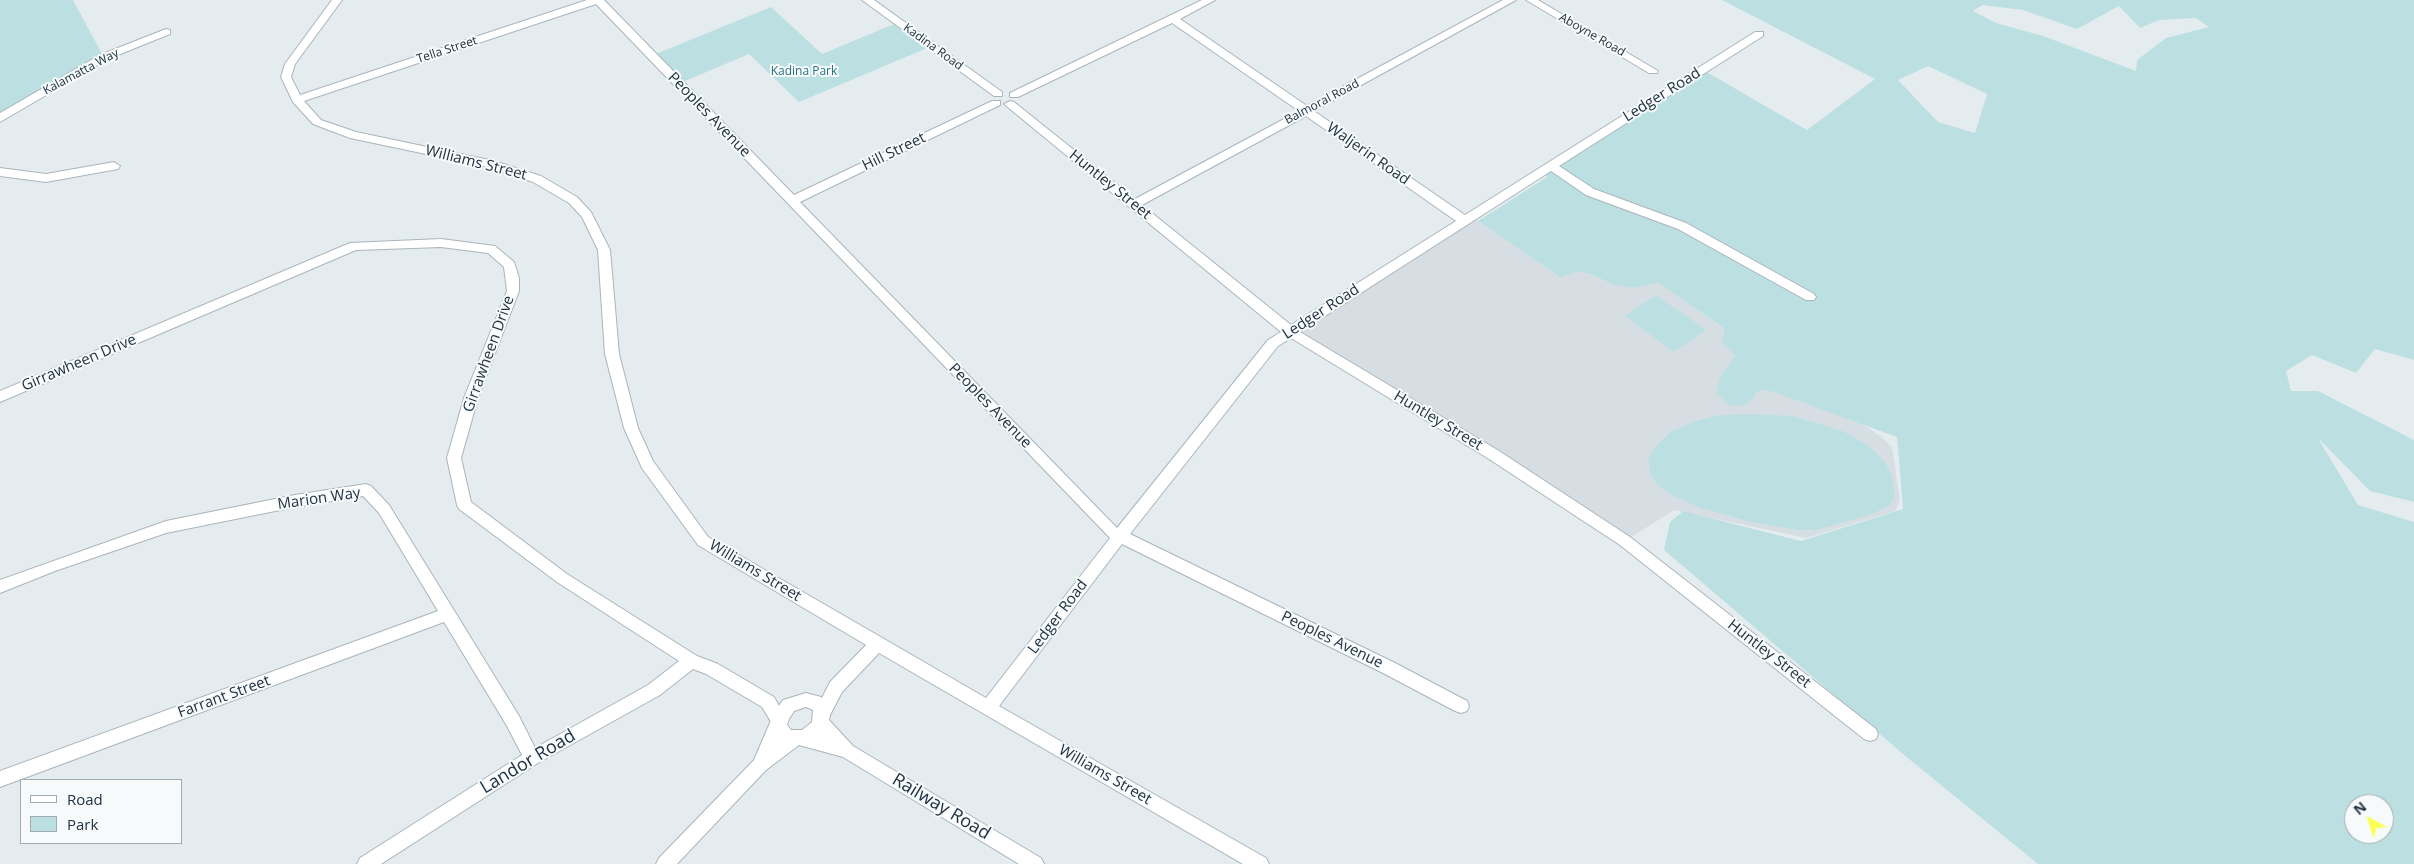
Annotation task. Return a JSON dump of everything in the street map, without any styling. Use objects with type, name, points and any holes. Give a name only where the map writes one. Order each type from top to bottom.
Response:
[{"type":"street","name":"Williams Street","points":[[337,0],[290,64],[286,77],[297,100],[317,122],[345,132],[514,170],[537,178],[573,200],[587,215],[604,250],[616,371],[631,428],[648,464],[703,541],[877,644],[1260,864]]},
{"type":"street","name":"Tella Street","points":[[297,100],[597,0]]},
{"type":"street","name":"Peoples Avenue","points":[[597,0],[1112,532],[1389,668],[1461,706]]},
{"type":"street","name":"Kadina Road","points":[[867,0],[1005,99]]},
{"type":"street","name":"Hill Street","points":[[792,201],[1210,0]]},
{"type":"street","name":"Balmoral Road","points":[[1134,204],[1511,0]]},
{"type":"street","name":"Aboyne Road","points":[[1531,0],[1653,71]]},
{"type":"street","name":"Waljerin Road","points":[[1172,18],[1464,221]]},
{"type":"street","name":"Kalamatta Way","points":[[0,118],[104,57],[166,32]]},
{"type":"street","name":"Ledger Road","points":[[988,708],[1120,535],[1273,344],[1289,332],[1759,34]]},
{"type":"street","name":"Huntley Street","points":[[1005,99],[1289,332],[1494,455],[1625,541],[1870,734]]},
{"type":"street","points":[[0,172],[46,178],[114,166]]},
{"type":"street","points":[[1550,166],[1590,192],[1682,226],[1810,297]]},
{"type":"street","name":"Girrawheen Drive","points":[[0,397],[354,246],[441,243],[491,249],[510,265],[513,291],[471,398],[454,458],[464,505],[562,578],[691,661],[712,669],[768,702],[799,702]]},
{"type":"street","name":"Marion Way","points":[[0,587],[50,567],[166,527],[296,501],[366,490],[384,509],[513,722],[532,758]]},
{"type":"street","name":"Farrant Street","points":[[0,779],[448,614]]},
{"type":"street","points":[[665,864],[760,764],[797,738],[811,734],[836,687],[877,644]]},
{"type":"street","name":"Landor Road","points":[[366,864],[532,758],[654,690],[691,661]]},
{"type":"street","points":[[760,764],[784,710],[836,687]]},
{"type":"street","name":"Girrawheen Drive","points":[[768,702],[779,722]]},
{"type":"street","points":[[799,702],[814,702],[819,706],[821,718]]},
{"type":"street","name":"Railway Road","points":[[821,718],[847,751]]},
{"type":"street","points":[[779,722],[782,732],[797,738]]},
{"type":"street","name":"Railway Road","points":[[797,738],[847,751],[1035,864]]},
{"type":"shaded area","points":[[1469,218],[1478,221],[1561,278],[1578,270],[1614,285],[1634,288],[1658,283],[1880,436],[1892,447],[1900,501],[1895,511],[1806,538],[1674,510],[1625,541],[1289,332]]},
{"type":"green space","points":[[0,0],[73,0],[102,54],[0,112]]},
{"type":"green space","points":[[1722,0],[2414,0],[2414,360],[2375,349],[2356,373],[2312,355],[2286,371],[2291,391],[2318,391],[2414,440],[2414,502],[2370,491],[2318,438],[2358,505],[2414,522],[2414,864],[2038,864],[1909,759],[1664,550],[1670,522],[1683,511],[1801,541],[1903,509],[1897,437],[1765,390],[1757,392],[1748,404],[1740,406],[1729,405],[1716,393],[1720,377],[1736,355],[1722,343],[1725,329],[1658,283],[1634,288],[1614,285],[1590,274],[1578,271],[1561,278],[1478,221],[1547,177],[1540,173],[1703,70],[1807,130],[1875,79]],"holes":[[[1982,5],[2023,10],[2077,29],[2119,6],[2140,28],[2159,20],[2196,18],[2209,27],[2166,38],[2137,60],[2136,71],[2043,36],[1996,23],[1973,11]],[[1928,66],[1987,94],[1975,133],[1938,122],[1898,80]]]},
{"type":"green space","name":"Kadina Park","points":[[771,7],[822,54],[899,22],[932,46],[799,102],[749,54],[678,84],[651,56]]},
{"type":"green space","points":[[1656,295],[1706,330],[1674,352],[1625,316]]},
{"type":"green space","points":[[1718,415],[1793,416],[1843,431],[1869,446],[1885,462],[1892,476],[1895,497],[1888,507],[1869,515],[1816,530],[1796,530],[1747,521],[1698,507],[1672,495],[1659,486],[1651,476],[1648,460],[1657,445],[1672,431],[1693,422]]}]
